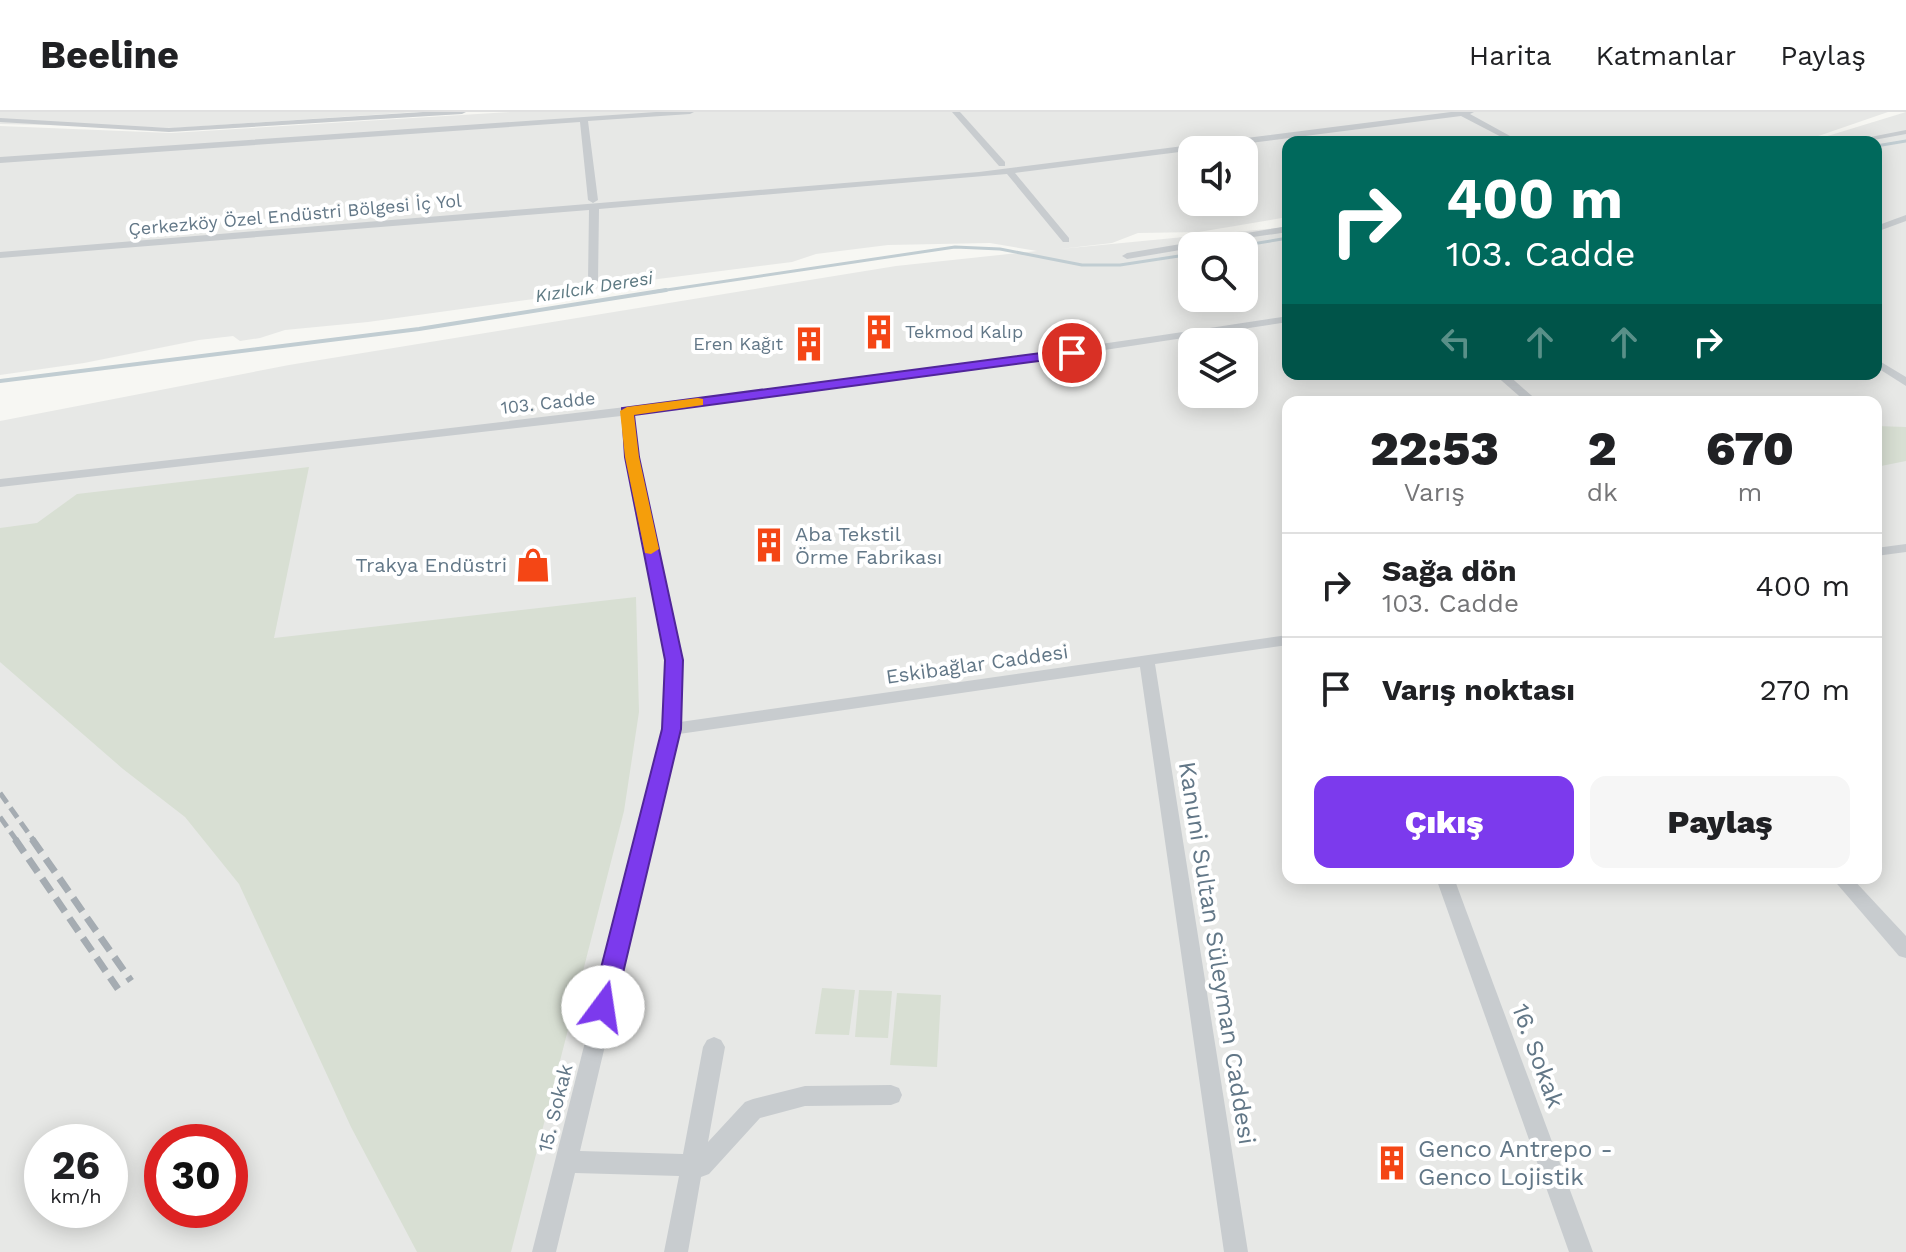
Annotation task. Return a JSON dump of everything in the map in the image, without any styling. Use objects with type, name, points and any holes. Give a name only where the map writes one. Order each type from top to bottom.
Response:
[{"type":"street","points":[[0,120],[185,130],[462,112]]},
{"type":"street","points":[[0,160],[690,112]]},
{"type":"street","points":[[956,112],[1066,240]]},
{"type":"street","name":"Çerkezköy Özel Endüstri Bölgesi İç Yol","points":[[1006,168],[1408,112]]},
{"type":"street","points":[[1460,112],[1506,136]]},
{"type":"street","name":"Çerkezköy Özel Endüstri Bölgesi İç Yol","points":[[0,255],[1006,168],[1470,112]]},
{"type":"street","points":[[584,119],[593,203],[593,281]]},
{"type":"street","points":[[1882,136],[1906,132]]},
{"type":"street","name":"Çerkezköy Özel Endüstri Bölgesi İç Yol","points":[[0,248],[593,203]]},
{"type":"street","points":[[1882,227],[1906,218]]},
{"type":"street","points":[[1127,256],[1282,230]]},
{"type":"street","name":"103. Cadde","points":[[0,483],[627,411],[1133,345],[1282,320]]},
{"type":"street","points":[[1882,366],[1903,378]]},
{"type":"street","points":[[1507,380],[1526,396]]},
{"type":"street","name":"15. Sokak","points":[[544,1252],[672,729],[674,660],[632,457],[627,411]]},
{"type":"street","points":[[1882,551],[1906,548]]},
{"type":"street","name":"Eskibağlar Caddesi","points":[[672,729],[1282,641]]},
{"type":"street","name":"Kanuni Sultan Süleyman Caddesi","points":[[1147,662],[1236,1252]]},
{"type":"street","name":"16. Sokak","points":[[1447,884],[1581,1252]]},
{"type":"street","points":[[1846,884],[1906,950]]},
{"type":"street","points":[[676,1252],[714,1047]]},
{"type":"street","points":[[565,1162],[701,1166],[753,1109],[805,1096],[891,1095]]},
{"type":"shaded area","points":[[0,112],[417,112],[174,128],[0,124]]},
{"type":"shaded area","points":[[510,112],[1888,112],[1818,136],[1282,136],[1282,218],[1199,232],[1138,233],[1112,243],[1060,249],[1178,238],[1178,312],[1258,312],[1258,232],[1236,232],[1282,228],[1282,380],[1882,380],[1882,136],[1828,136],[1906,112],[1906,1252],[0,1252],[0,421],[289,365],[896,266],[1037,251],[990,243],[888,245],[816,254],[792,262],[619,284],[570,294],[368,322],[285,330],[240,341],[233,336],[199,340],[84,363],[0,375],[0,126],[171,133]]},
{"type":"shaded area","points":[[1882,426],[1906,427],[1906,461],[1882,466]]},
{"type":"shaded area","points":[[309,467],[274,638],[636,597],[639,712],[624,811],[511,1252],[417,1252],[351,1127],[239,884],[185,817],[123,769],[0,662],[0,528],[37,523],[77,494]]},
{"type":"shaded area","points":[[822,988],[855,990],[849,1035],[815,1034]]},
{"type":"shaded area","points":[[859,990],[892,991],[888,1038],[855,1037]]},
{"type":"shaded area","points":[[897,993],[941,995],[937,1067],[890,1065]]},
{"type":"waterway","name":"Kızılcık Deresi","points":[[1882,145],[1906,141]]},
{"type":"waterway","name":"Kızılcık Deresi","points":[[1258,243],[1282,239]]},
{"type":"waterway","name":"Kızılcık Deresi","points":[[659,291],[955,247],[1000,249],[1082,265],[1120,265],[1178,256]]},
{"type":"waterway","name":"Kızılcık Deresi","points":[[659,291],[666,290]]},
{"type":"waterway","name":"Kızılcık Deresi","points":[[0,381],[419,329],[659,291]]},
{"type":"waterway","name":"Kızılcık Deresi","points":[[653,292],[659,291]]},
{"type":"railway","points":[[0,793],[34,841]]},
{"type":"railway","points":[[0,817],[17,841]]},
{"type":"railway","points":[[15,839],[118,989]]},
{"type":"railway","points":[[32,839],[131,981]]},
{"type":"slow traffic","points":[[651,549],[632,457],[627,411],[698,402]]},
{"type":"place","name":"Tekmod Kalıp","points":[[879,332]]},
{"type":"place","name":"Eren Kağıt","points":[[809,344]]},
{"type":"place","name":"Aba Tekstil Örme Fabrikası","points":[[769,545]]},
{"type":"place","name":"Trakya Endüstri","points":[[533,565]]},
{"type":"place","name":"Genco Antrepo - Genco Lojistik","points":[[1392,1163]]},
{"type":"route","points":[[603,1007],[672,729],[674,660],[632,457],[627,411],[1072,353]]}]
